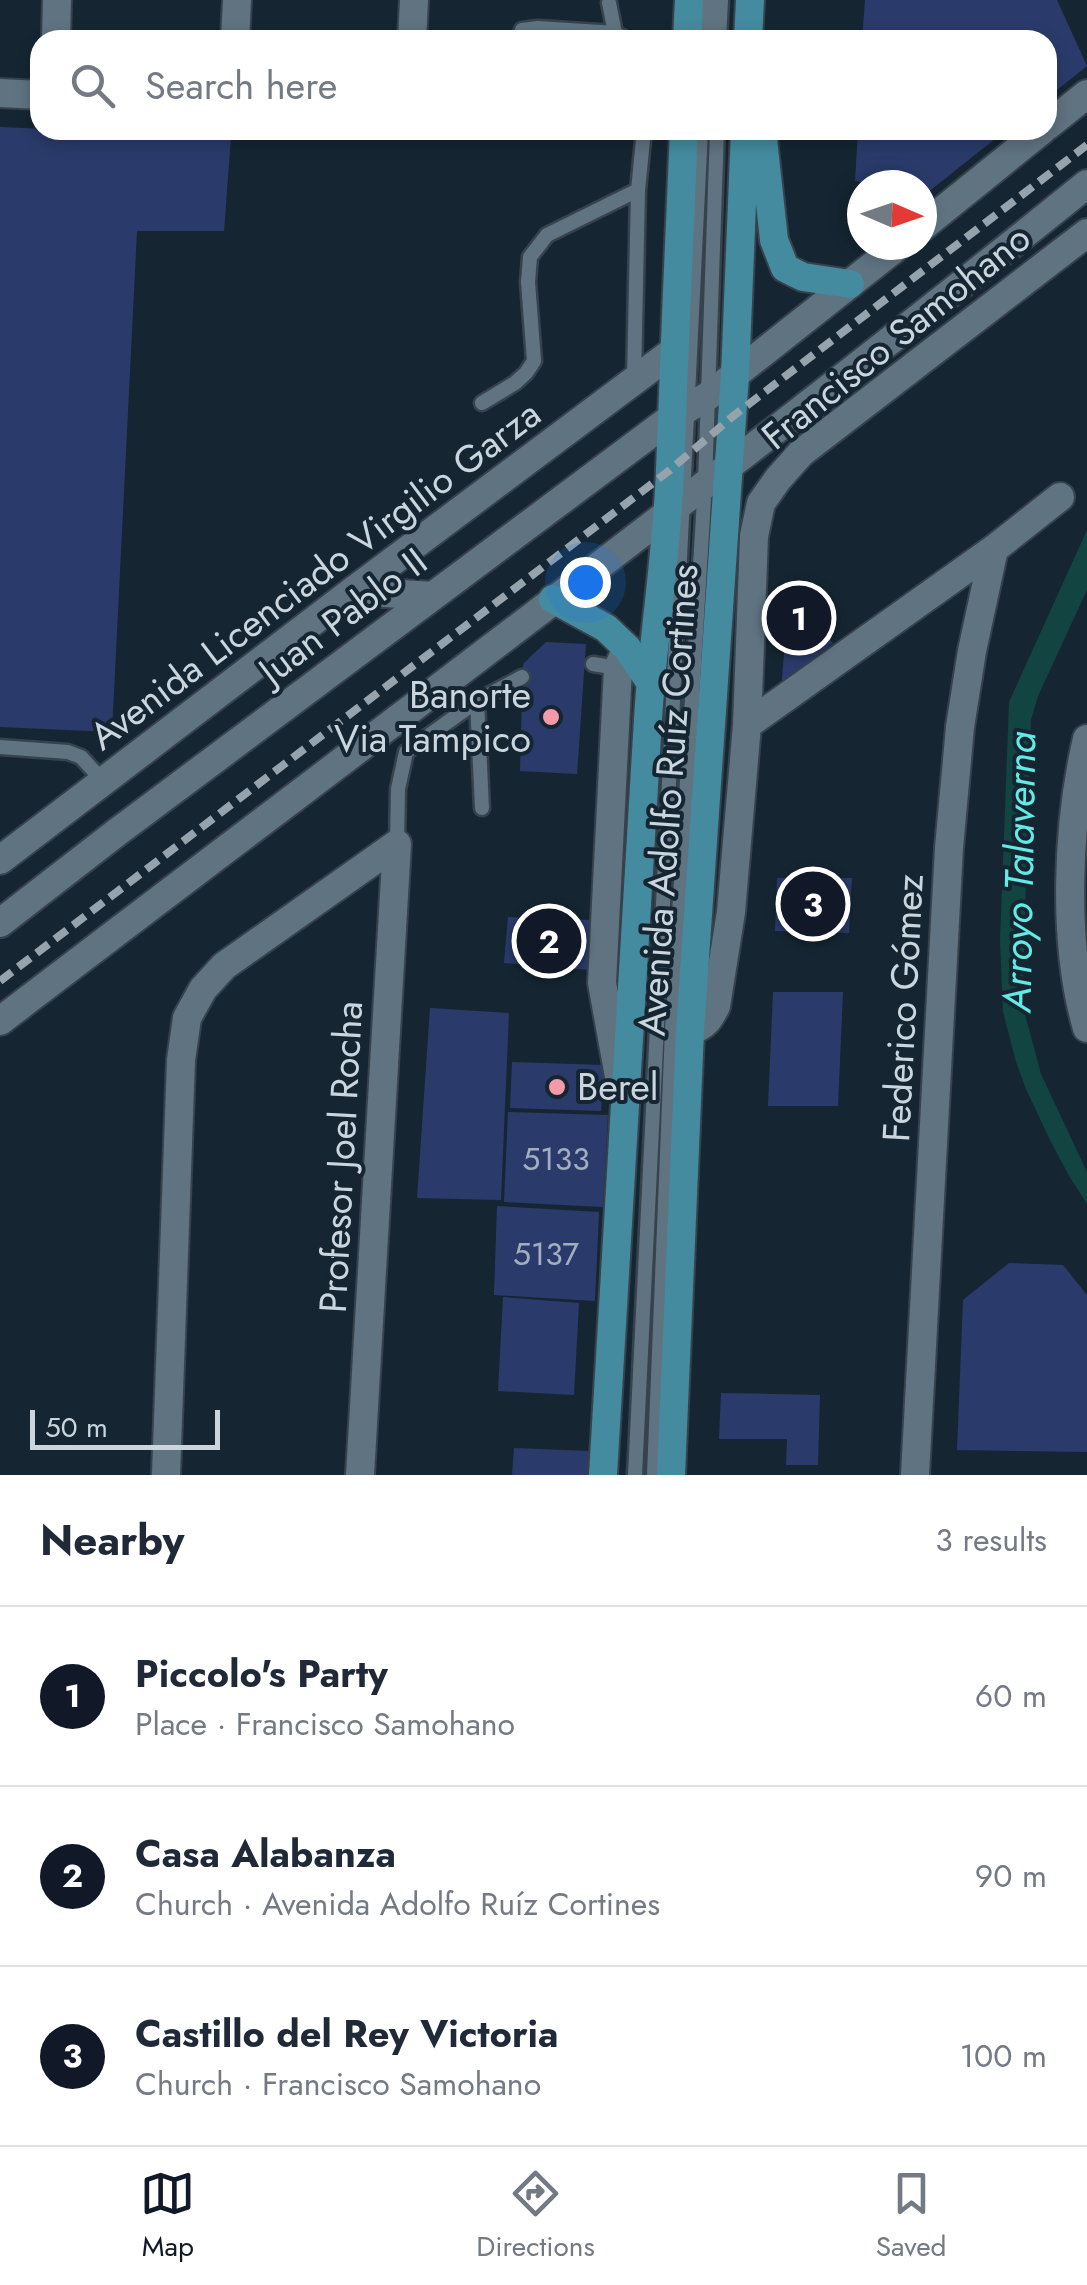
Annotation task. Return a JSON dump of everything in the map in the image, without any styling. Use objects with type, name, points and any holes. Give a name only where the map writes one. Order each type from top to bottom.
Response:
[{"type":"main road","points":[[688,30],[689,0]]},
{"type":"main road","points":[[750,1],[751,30]]},
{"type":"main road","name":"Avenida Adolfo Ruíz Cortines","points":[[603,1475],[650,682],[685,499],[689,408],[675,350],[684,140]]},
{"type":"main road","name":"Avenida Adolfo Ruíz Cortines","points":[[670,1475],[690,1030],[735,376],[745,140]]},
{"type":"main road","points":[[763,140],[774,240],[785,268],[803,277],[850,284]]},
{"type":"main road","points":[[553,598],[606,628],[613,660],[650,682]]},
{"type":"street","points":[[56,30],[57,0]]},
{"type":"street","points":[[236,30],[237,0]]},
{"type":"street","points":[[412,30],[414,0]]},
{"type":"street","points":[[0,93],[30,94]]},
{"type":"street","points":[[1057,118],[1087,94]]},
{"type":"street","points":[[937,215],[1030,140]]},
{"type":"street","points":[[0,1022],[728,466],[1087,184]]},
{"type":"street","name":"Francisco Samohano","points":[[690,1030],[710,1020],[716,1006],[731,912],[747,725],[751,570],[760,503],[801,453],[1087,232]]},
{"type":"street","name":"Juan Pablo II","points":[[0,923],[432,596],[735,376],[880,260]]},
{"type":"street","name":"Avenida Licenciado Virgilio Garza","points":[[0,860],[675,350]]},
{"type":"street","points":[[747,725],[994,549],[1060,497]]},
{"type":"street","name":"Federico Gómez","points":[[915,1475],[949,848],[960,727],[994,549]]},
{"type":"street","points":[[353,591],[432,596]]},
{"type":"street","points":[[613,660],[602,984],[623,1100]]},
{"type":"street","points":[[1087,739],[1073,834],[1070,919],[1078,999],[1087,1028]]},
{"type":"street","points":[[0,899],[116,832]]},
{"type":"street","points":[[166,1475],[182,1060],[187,1018],[203,990],[224,966],[397,844]]},
{"type":"street","name":"Profesor Joel Rocha","points":[[360,1475],[397,844]]},
{"type":"lane","points":[[706,30],[708,0]]},
{"type":"lane","points":[[719,30],[720,0]]},
{"type":"lane","points":[[609,3],[619,30]]},
{"type":"lane","points":[[522,30],[559,30]]},
{"type":"lane","points":[[634,381],[638,190],[643,140]]},
{"type":"lane","points":[[635,1475],[701,140]]},
{"type":"lane","points":[[689,408],[715,140]]},
{"type":"lane","points":[[482,403],[516,383],[534,361],[530,257],[547,235],[638,190]]},
{"type":"lane","points":[[654,1475],[673,1011],[685,499]]},
{"type":"lane","points":[[397,844],[397,805],[406,752],[477,700],[522,677]]},
{"type":"lane","points":[[477,700],[482,808]]},
{"type":"lane","points":[[0,747],[68,752],[81,757],[103,782]]},
{"type":"water","name":"Arroyo Talaverna","points":[[1087,530],[1087,590],[1038,696],[1031,720],[1023,982],[1025,1014],[1041,1074],[1087,1172],[1087,1204],[1050,1140],[1016,1062],[1003,1012],[1000,941],[1009,702]]},
{"type":"building","points":[[865,0],[1057,0],[1087,66],[1057,90],[1057,30],[863,30]]},
{"type":"building","points":[[0,127],[30,128],[30,140],[231,140],[224,231],[137,231],[112,732],[0,727]]},
{"type":"building","points":[[857,140],[993,140],[937,185],[937,170],[856,170]]},
{"type":"building","points":[[789,593],[833,643],[781,690]]},
{"type":"building","name":"Banorte Via Tampico","points":[[546,642],[586,644],[577,774],[520,771],[523,664]]},
{"type":"building","points":[[777,878],[852,878],[849,933],[775,931]]},
{"type":"building","points":[[508,917],[593,920],[591,970],[504,963]]},
{"type":"building","points":[[773,992],[843,992],[838,1106],[768,1106]]},
{"type":"building","points":[[430,1008],[509,1013],[501,1200],[417,1198]]},
{"type":"building","name":"Berel","points":[[512,1062],[605,1065],[601,1111],[510,1108]]},
{"type":"building","points":[[508,1112],[608,1115],[603,1207],[504,1202]]},
{"type":"building","points":[[497,1206],[599,1212],[595,1301],[494,1295]]},
{"type":"building","points":[[1009,1263],[1063,1265],[1087,1295],[1087,1452],[957,1450],[963,1300]]},
{"type":"building","points":[[503,1297],[579,1303],[574,1395],[498,1391]]},
{"type":"building","points":[[721,1393],[820,1395],[818,1465],[786,1465],[787,1439],[719,1439]]},
{"type":"building","points":[[514,1448],[590,1451],[589,1475],[512,1475]]},
{"type":"railway","points":[[0,981],[670,470],[732,417],[1087,145]]},
{"type":"place","name":"Piccolo's Party","points":[[799,618]]},
{"type":"place","name":"Banorte Via Tampico","points":[[551,717]]},
{"type":"place","name":"Castillo del Rey Victoria","points":[[813,904]]},
{"type":"place","name":"Casa Alabanza","points":[[549,941]]},
{"type":"place","name":"Berel","points":[[557,1087]]}]
